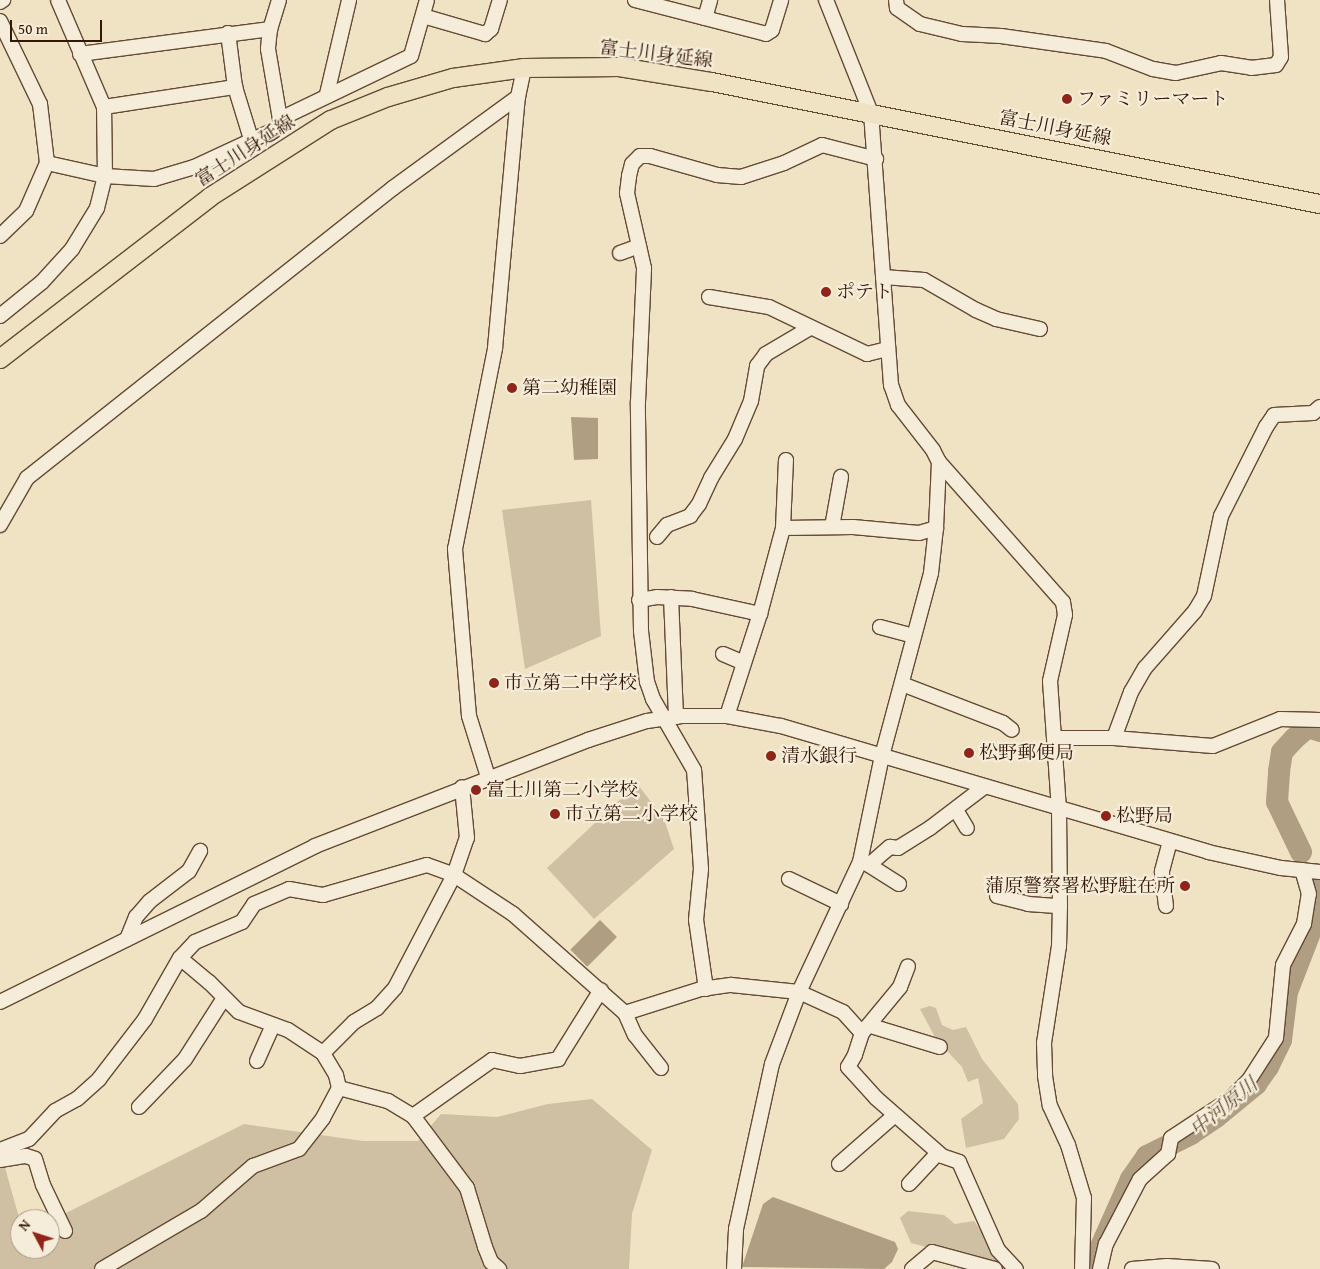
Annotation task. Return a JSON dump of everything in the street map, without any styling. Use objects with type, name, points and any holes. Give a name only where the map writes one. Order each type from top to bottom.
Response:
[{"type":"main road","name":"富士川身延線","points":[[0,359],[210,197],[331,120],[388,97],[453,78],[524,68],[619,68],[871,113],[1320,204]]},
{"type":"street","points":[[0,316],[42,282],[72,249],[97,208],[105,176],[104,107],[58,0]]},
{"type":"street","points":[[279,0],[270,29],[268,49],[280,119],[327,94],[411,56],[424,16],[427,0]]},
{"type":"street","points":[[327,94],[349,0]]},
{"type":"street","points":[[424,16],[485,34],[492,30],[500,0]]},
{"type":"street","points":[[637,0],[766,34],[772,30],[780,0]]},
{"type":"street","points":[[705,18],[710,0]]},
{"type":"street","points":[[826,0],[871,113],[876,159],[887,349],[891,385],[898,405],[933,450],[939,462],[1063,602],[1065,615],[1050,681],[1056,738],[1060,906],[1059,946],[1044,1043],[1044,1076],[1050,1106],[1068,1145],[1084,1198],[1082,1269]]},
{"type":"street","points":[[896,0],[897,8],[920,24],[962,34],[1001,36],[1106,50],[1153,69],[1176,73],[1221,63],[1251,68],[1276,65],[1282,57],[1277,0]]},
{"type":"street","points":[[0,21],[40,104],[48,163],[26,212],[0,236]]},
{"type":"street","points":[[80,54],[228,33],[270,29]]},
{"type":"street","points":[[228,33],[235,87],[250,139]]},
{"type":"street","points":[[488,777],[469,716],[455,549],[495,348],[518,97],[524,68]]},
{"type":"street","points":[[104,107],[235,87]]},
{"type":"street","points":[[0,525],[27,478],[393,188],[518,97]]},
{"type":"street","points":[[48,163],[105,176],[154,179],[194,168],[250,139],[280,127]]},
{"type":"street","points":[[706,988],[696,920],[701,869],[694,770],[670,718],[647,682],[639,600],[638,402],[644,268],[627,193],[632,164],[640,156],[660,156],[717,175],[741,177],[777,166],[822,145],[876,159]]},
{"type":"street","points":[[620,253],[639,246]]},
{"type":"street","points":[[883,277],[924,280],[976,310],[996,319],[1040,329]]},
{"type":"street","points":[[709,297],[769,308],[867,354],[887,349]]},
{"type":"street","points":[[657,537],[667,525],[690,516],[699,504],[735,439],[751,402],[757,366],[766,354],[810,328]]},
{"type":"street","points":[[1114,738],[1131,692],[1145,668],[1196,611],[1204,596],[1221,516],[1266,427],[1274,415],[1313,413],[1320,407]]},
{"type":"street","points":[[727,716],[742,662],[760,614],[783,528],[786,460]]},
{"type":"street","points":[[734,1269],[736,1229],[772,1064],[799,992],[841,904],[865,862],[882,756],[931,573],[936,528],[939,462]]},
{"type":"street","points":[[832,527],[841,477]]},
{"type":"street","points":[[783,528],[832,527],[919,533],[936,528]]},
{"type":"street","points":[[670,718],[671,597]]},
{"type":"street","points":[[639,600],[671,597],[760,614]]},
{"type":"street","points":[[880,627],[914,636]]},
{"type":"street","points":[[723,654],[742,662]]},
{"type":"street","points":[[902,684],[1004,723],[1012,730]]},
{"type":"street","points":[[0,1002],[315,846],[488,777],[629,726],[670,718],[727,716],[781,726],[1059,810],[1170,841],[1249,862],[1320,872]]},
{"type":"street","points":[[1056,738],[1114,738],[1213,746],[1280,719],[1320,720]]},
{"type":"street","points":[[323,1053],[354,1022],[377,1008],[395,988],[454,876],[466,838],[462,787]]},
{"type":"street","points":[[865,862],[890,847],[898,848],[956,810],[984,787]]},
{"type":"street","points":[[956,810],[967,828]]},
{"type":"street","points":[[1166,906],[1162,871],[1170,841]]},
{"type":"street","points":[[127,939],[129,915],[189,871],[200,851]]},
{"type":"street","points":[[865,862],[899,884]]},
{"type":"street","points":[[0,1150],[29,1138],[55,1111],[77,1099],[99,1079],[146,1019],[180,958],[195,942],[242,922],[254,904],[289,889],[323,895],[427,865],[454,876],[513,914],[579,975],[601,990],[625,1014],[635,1034],[661,1068]]},
{"type":"street","points":[[1100,1269],[1106,1244],[1140,1179],[1168,1154],[1171,1138],[1230,1100],[1250,1080],[1276,1038],[1283,965],[1304,924],[1309,894],[1302,870]]},
{"type":"street","points":[[789,879],[841,904]]},
{"type":"street","points":[[997,896],[1028,904],[1060,906]]},
{"type":"street","points":[[102,1269],[201,1211],[253,1166],[300,1149],[323,1118],[338,1088],[336,1075],[323,1053],[288,1030],[239,1012],[180,958]]},
{"type":"street","points":[[908,966],[900,987],[866,1029],[856,1055],[848,1067],[895,1115],[938,1153],[959,1162],[998,1250],[1016,1269]]},
{"type":"street","points":[[625,1014],[639,1006],[706,988],[731,984],[799,992],[843,1012],[866,1029],[940,1047]]},
{"type":"street","points":[[413,1116],[492,1060],[520,1066],[558,1059],[601,990]]},
{"type":"street","points":[[139,1107],[186,1059],[224,998]]},
{"type":"street","points":[[257,1061],[273,1025]]},
{"type":"street","points":[[338,1088],[388,1101],[413,1116],[467,1188],[485,1247],[491,1262],[499,1269]]},
{"type":"street","points":[[839,1164],[895,1115]]},
{"type":"street","points":[[909,1184],[938,1153]]},
{"type":"street","points":[[0,1160],[26,1156],[35,1159],[43,1185],[65,1231]]},
{"type":"street","points":[[912,1269],[932,1252],[995,1269]]},
{"type":"street","points":[[1132,1269],[1167,1266],[1212,1269]]},
{"type":"shaded area","points":[[571,417],[598,418],[598,459],[574,460]]},
{"type":"shaded area","points":[[591,500],[601,636],[525,669],[502,510]]},
{"type":"shaded area","points":[[639,786],[664,819],[674,849],[594,919],[547,868],[628,792]]},
{"type":"shaded area","points":[[600,920],[617,937],[587,967],[570,950]]},
{"type":"shaded area","points":[[930,1006],[936,1008],[942,1025],[953,1030],[966,1027],[982,1059],[1018,1104],[1019,1119],[1004,1139],[966,1148],[961,1119],[983,1103],[978,1078],[968,1082],[962,1067],[936,1039],[920,1009]]},
{"type":"shaded area","points":[[592,1099],[652,1150],[632,1214],[629,1269],[0,1269],[0,1165],[4,1164],[17,1209],[10,1209],[10,1259],[60,1259],[60,1216],[244,1124],[363,1141],[418,1141],[441,1114],[497,1117],[548,1104]]},
{"type":"shaded area","points":[[773,1197],[895,1242],[898,1249],[892,1262],[884,1269],[742,1267],[763,1204]]},
{"type":"shaded area","points":[[908,1211],[944,1215],[955,1224],[974,1221],[1008,1269],[911,1243],[900,1218]]},
{"type":"waterway","name":"中河原川","points":[[1301,852],[1277,802],[1279,771],[1282,752],[1294,739],[1308,727],[1320,731]]},
{"type":"waterway","name":"中河原川","points":[[1091,1269],[1131,1179],[1147,1156],[1191,1134],[1216,1117],[1256,1084],[1268,1067],[1281,1040],[1287,992],[1311,930],[1316,908],[1315,887]]},
{"type":"place","name":"ファミリーマート","points":[[1067,99]]},
{"type":"place","name":"ポテト","points":[[826,292]]},
{"type":"place","name":"第二幼稚園","points":[[512,388]]},
{"type":"place","name":"市立第二中学校","points":[[494,683]]},
{"type":"place","name":"松野郵便局","points":[[969,753]]},
{"type":"place","name":"清水銀行","points":[[771,756]]},
{"type":"place","name":"富士川第二小学校","points":[[476,790]]},
{"type":"place","name":"市立第二小学校","points":[[555,814]]},
{"type":"place","name":"松野局","points":[[1106,816]]},
{"type":"place","name":"蒲原警察署松野駐在所","points":[[1185,886]]}]
